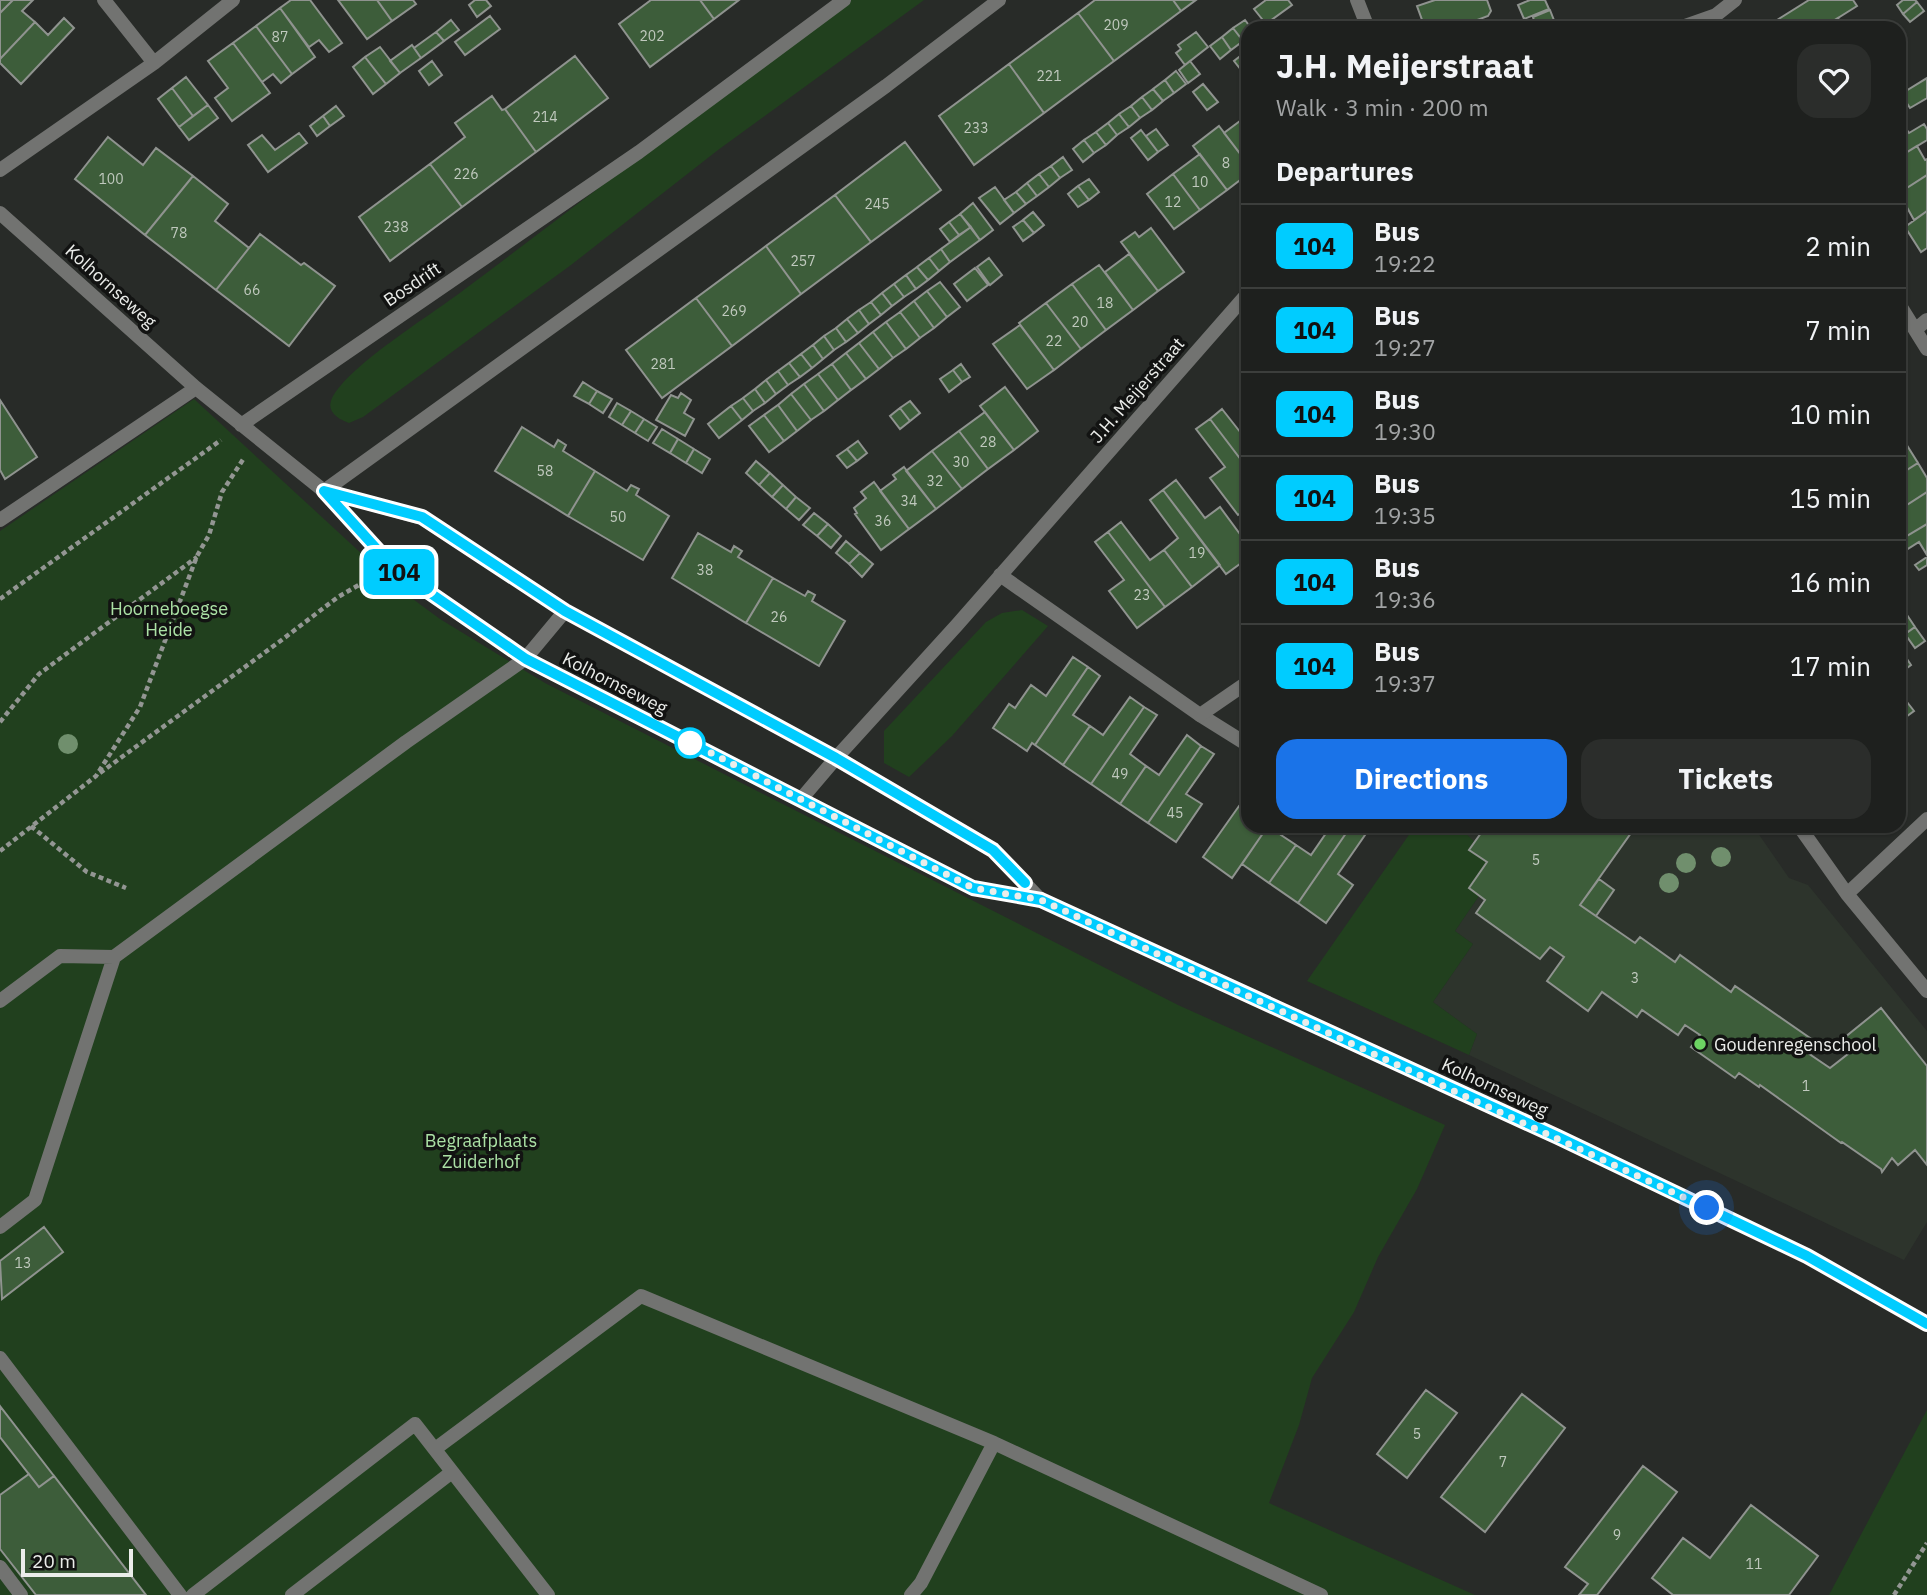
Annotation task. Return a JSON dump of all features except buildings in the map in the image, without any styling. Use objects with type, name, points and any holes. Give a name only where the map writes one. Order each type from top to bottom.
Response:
[{"type":"street","points":[[104,0],[154,63]]},
{"type":"street","points":[[0,170],[154,63],[233,0]]},
{"type":"street","name":"Bosdrift","points":[[240,425],[639,152],[844,0]]},
{"type":"street","points":[[324,491],[886,86],[999,0]]},
{"type":"street","points":[[1357,0],[1365,21]]},
{"type":"street","points":[[1699,21],[1716,15],[1735,0]]},
{"type":"street","points":[[1716,15],[1720,21]]},
{"type":"street","name":"Kolhornseweg","points":[[0,213],[196,388],[324,491],[394,568],[526,659],[802,798],[973,888],[1041,900],[1545,1131],[1807,1256],[1927,1324]]},
{"type":"street","name":"J.H. Meijerstraat","points":[[802,798],[1241,301]]},
{"type":"street","points":[[1906,315],[1927,349]]},
{"type":"street","points":[[1915,330],[1927,320]]},
{"type":"street","points":[[0,520],[196,388]]},
{"type":"street","name":"Kolhornseweg","points":[[324,491],[422,517],[565,611],[836,758],[993,850],[1041,900]]},
{"type":"street","points":[[1000,575],[1199,715],[1241,741]]},
{"type":"street","points":[[0,1227],[35,1200],[114,957],[406,742],[526,659],[565,611]]},
{"type":"street","points":[[1199,715],[1241,687]]},
{"type":"street","points":[[1847,894],[1927,820]]},
{"type":"street","points":[[1804,833],[1847,894],[1927,991]]},
{"type":"street","points":[[0,1001],[60,956],[114,957]]},
{"type":"street","points":[[435,1449],[641,1296],[994,1443],[1321,1595]]},
{"type":"street","points":[[0,1358],[180,1595]]},
{"type":"street","points":[[193,1595],[415,1424],[548,1595]]},
{"type":"street","points":[[911,1595],[921,1583],[994,1443]]},
{"type":"street","points":[[292,1595],[452,1472]]},
{"type":"street","points":[[0,1567],[21,1595]]},
{"type":"path","points":[[0,599],[240,425]]},
{"type":"path","points":[[96,776],[140,707],[197,556],[209,535],[222,492],[239,462],[262,442]]},
{"type":"path","points":[[0,722],[39,674],[197,556]]},
{"type":"path","points":[[0,851],[96,776],[338,597],[394,566]]},
{"type":"path","points":[[31,827],[87,872],[126,888]]},
{"type":"path","points":[[1894,1595],[1927,1543]]},
{"type":"shaded area","name":"Goudenregenschool","points":[[1465,833],[1758,833],[1789,878],[1808,885],[1927,1031],[1927,1222],[1904,1260],[1469,1055],[1477,1034],[1433,1002],[1473,944],[1455,931],[1479,896],[1469,888],[1469,850]]},
{"type":"green space","points":[[847,0],[924,0],[718,150],[571,265],[363,417],[349,423],[338,418],[333,412],[331,401],[352,373]]},
{"type":"green space","name":"Begraafplaats Zuiderhof","points":[[194,399],[402,591],[440,619],[545,683],[1178,1005],[1445,1125],[1417,1189],[1378,1257],[1354,1312],[1312,1378],[1299,1425],[1269,1503],[1475,1595],[0,1595],[0,531]]},
{"type":"green space","points":[[1022,610],[1048,626],[952,736],[909,777],[884,763],[884,731],[986,622],[1002,613]]},
{"type":"green space","points":[[1410,833],[1465,833],[1474,841],[1469,850],[1487,862],[1469,888],[1479,896],[1455,931],[1473,944],[1433,1002],[1477,1034],[1469,1055],[1307,981]]},
{"type":"green space","points":[[1927,1410],[1927,1595],[1829,1595]]},
{"type":"bus line","name":"104","points":[[1025,883],[993,850],[836,758],[565,611],[422,517],[324,491],[394,568],[526,659],[802,798],[973,888],[1041,900],[1558,1137],[1807,1256],[1927,1324]]},
{"type":"place","name":"Goudenregenschool","points":[[1700,1044]]},
{"type":"route","points":[[690,743],[684,739],[973,888],[1041,900],[1707,1208]]},
{"type":"park label","name":"Hoorneboegse Heide","points":[[169,618]]}]
